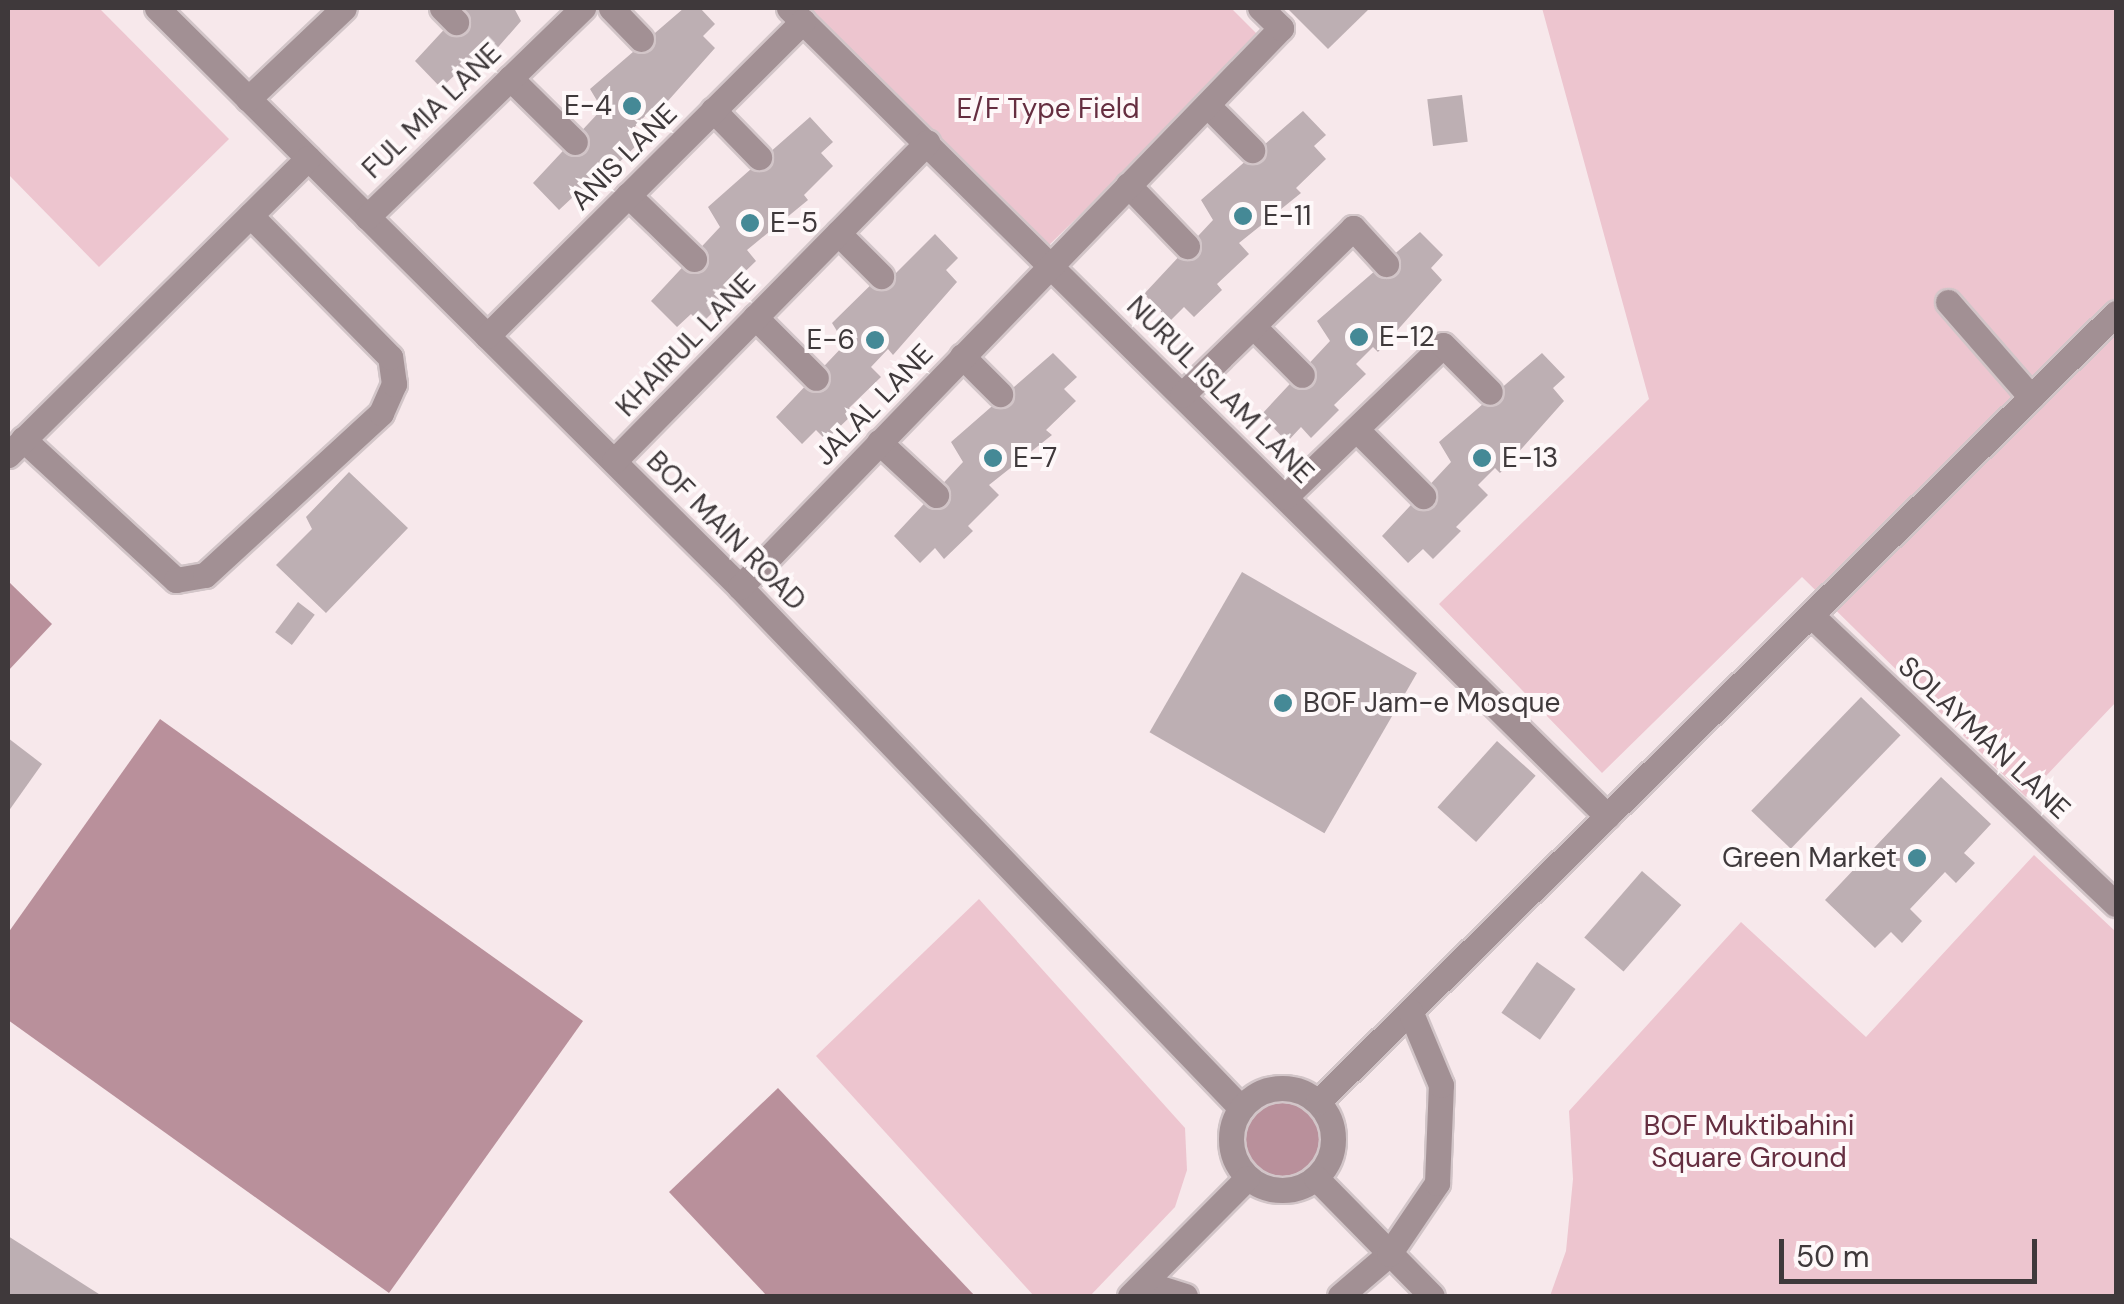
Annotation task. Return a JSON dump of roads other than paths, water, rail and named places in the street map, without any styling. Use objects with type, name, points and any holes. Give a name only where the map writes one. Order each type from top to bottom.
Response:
[{"type":"street","name":"BOF MAIN ROAD","points":[[157,8],[740,587],[1241,1108]]},
{"type":"street","points":[[248,99],[344,8]]},
{"type":"street","name":"FUL MIA LANE","points":[[367,216],[583,8]]},
{"type":"street","points":[[611,8],[642,39]]},
{"type":"street","name":"JALAL LANE","points":[[740,587],[1281,28],[1260,8]]},
{"type":"street","name":"ANIS LANE","points":[[487,336],[713,110],[796,14]]},
{"type":"street","name":"NURUL ISLAM LANE","points":[[796,14],[1607,816]]},
{"type":"street","points":[[510,78],[575,142]]},
{"type":"street","points":[[1207,104],[1252,150]]},
{"type":"street","points":[[713,110],[759,157]]},
{"type":"street","name":"KHAIRUL LANE","points":[[614,461],[927,142]]},
{"type":"street","points":[[250,215],[390,357],[394,384],[380,413],[205,575],[176,580],[15,447],[250,215],[308,158]]},
{"type":"street","points":[[1128,185],[1187,246]]},
{"type":"street","points":[[628,195],[694,259]]},
{"type":"street","points":[[1182,395],[1353,228],[1386,264]]},
{"type":"street","points":[[838,232],[880,276]]},
{"type":"street","points":[[1948,302],[2031,397]]},
{"type":"street","points":[[1318,1102],[2116,313]]},
{"type":"street","points":[[755,317],[816,378]]},
{"type":"street","points":[[1254,326],[1302,374]]},
{"type":"street","points":[[1285,497],[1444,344],[1490,392]]},
{"type":"street","points":[[962,356],[1000,394]]},
{"type":"street","points":[[1356,429],[1423,496]]},
{"type":"street","points":[[879,442],[936,495]]},
{"type":"street","name":"SOLAYMAN LANE","points":[[1811,615],[2116,904]]},
{"type":"street","points":[[1340,1296],[1389,1254],[1438,1183],[1441,1084],[1410,1011]]},
{"type":"street","points":[[1287,1088],[1318,1102],[1333,1132],[1327,1165],[1316,1178],[1289,1190],[1248,1178],[1230,1136],[1241,1108],[1270,1089],[1287,1088]]},
{"type":"street","points":[[1137,1290],[1248,1178]]},
{"type":"street","points":[[1316,1178],[1432,1296]]},
{"type":"street","points":[[1137,1290],[1184,1296]]},
{"type":"place","name":"E-4","points":[[632,106]]},
{"type":"place","name":"E-11","points":[[1243,216]]},
{"type":"place","name":"E-5","points":[[750,223]]},
{"type":"place","name":"E-12","points":[[1359,337]]},
{"type":"place","name":"E-6","points":[[875,340]]},
{"type":"place","name":"E-7","points":[[993,458]]},
{"type":"place","name":"E-13","points":[[1482,458]]},
{"type":"place","name":"BOF Jam-e Mosque","points":[[1283,703]]},
{"type":"place","name":"Green Market","points":[[1917,858]]},
{"type":"park label","name":"E/F Type Field","points":[[1048,109]]},
{"type":"park label","name":"BOF Muktibahini Square Ground","points":[[1749,1142]]}]
